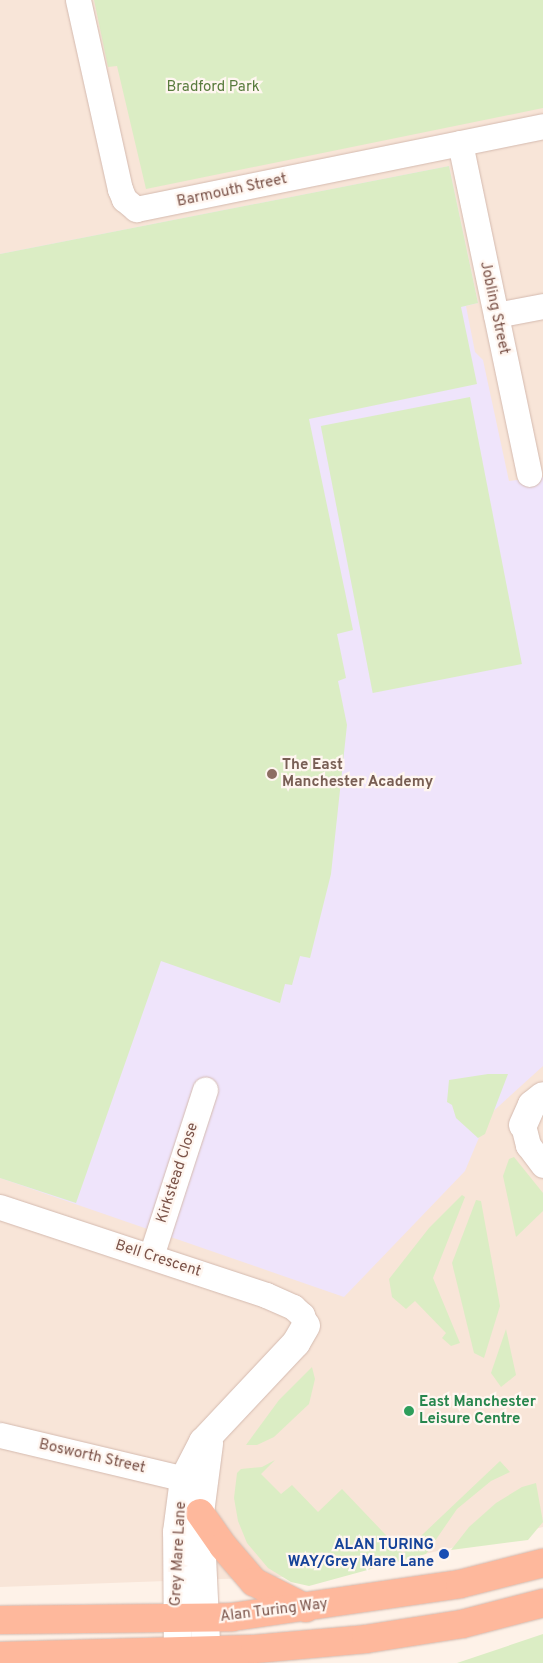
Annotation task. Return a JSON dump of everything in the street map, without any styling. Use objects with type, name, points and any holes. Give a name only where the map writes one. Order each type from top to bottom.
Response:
[{"type":"highway","points":[[200,1513],[222,1546],[254,1582],[306,1608]]},
{"type":"highway","name":"Alan Turing Way","points":[[0,1620],[204,1618],[306,1608],[460,1584],[543,1563]]},
{"type":"highway","points":[[0,1656],[81,1659],[206,1657],[366,1639],[462,1624],[543,1602]]},
{"type":"street","name":"Barmouth Street","points":[[78,0],[120,189],[124,199],[136,209],[543,126]]},
{"type":"street","name":"Jobling Street","points":[[460,143],[529,474]]},
{"type":"street","points":[[496,315],[543,306]]},
{"type":"street","name":"Kirkstead Close","points":[[151,1256],[205,1090]]},
{"type":"street","points":[[543,1096],[532,1106],[523,1125],[528,1145],[543,1165]]},
{"type":"street","name":"Bell Crescent","points":[[0,1207],[266,1295],[292,1307],[302,1315],[306,1326]]},
{"type":"street","name":"Grey Mare Lane","points":[[178,1657],[176,1618],[177,1532],[184,1478],[211,1433],[296,1342],[306,1326]]},
{"type":"street","name":"Grey Mare Lane","points":[[206,1657],[200,1513],[211,1433]]},
{"type":"street","name":"Bosworth Street","points":[[0,1436],[184,1478]]},
{"type":"shaded area","name":"The East Manchester Academy","points":[[0,0],[543,0],[543,1527],[333,1575],[0,1587]]},
{"type":"shaded area","name":"The East Manchester Academy","points":[[449,166],[478,303],[466,306],[475,352],[483,360],[509,481],[543,477],[543,1066],[488,1116],[465,1171],[344,1297],[0,1178],[0,254]]},
{"type":"green space","name":"Bradford Park","points":[[94,0],[543,0],[543,108],[146,189],[117,66],[108,67]]},
{"type":"green space","points":[[449,166],[478,303],[461,307],[477,384],[309,419],[353,630],[337,634],[346,678],[338,681],[347,725],[331,874],[310,958],[300,956],[292,985],[285,984],[280,1003],[161,961],[76,1203],[0,1178],[0,254]]},
{"type":"green space","points":[[470,397],[522,664],[373,693],[321,426]]},
{"type":"green space","points":[[488,1074],[508,1074],[485,1134],[478,1138],[456,1118],[452,1105],[447,1102],[449,1080]]},
{"type":"green space","points":[[514,1157],[543,1193],[543,1211],[516,1237],[503,1176],[509,1159]]},
{"type":"green space","points":[[462,1195],[465,1197],[433,1278],[460,1343],[451,1346],[442,1338],[446,1333],[415,1301],[406,1309],[392,1297],[389,1279],[429,1228]]},
{"type":"green space","points":[[476,1200],[481,1201],[500,1306],[484,1358],[474,1353],[452,1263]]},
{"type":"green space","points":[[506,1329],[516,1375],[501,1387],[491,1373]]},
{"type":"green space","points":[[312,1367],[315,1379],[309,1404],[274,1437],[257,1445],[246,1445],[279,1400]]},
{"type":"green space","points":[[275,1460],[261,1474],[281,1494],[292,1485],[318,1512],[342,1489],[403,1553],[500,1461],[510,1472],[491,1481],[457,1509],[426,1554],[309,1586],[291,1582],[268,1568],[247,1543],[238,1521],[234,1498],[237,1473],[241,1469],[262,1467]]},
{"type":"green space","points":[[536,1483],[543,1522],[528,1540],[451,1550],[469,1527],[496,1503],[522,1487]]},
{"type":"green space","points":[[543,1634],[543,1663],[457,1663]]},
{"type":"place","name":"The East Manchester Academy","points":[[272,774]]},
{"type":"place","name":"East Manchester Leisure Centre","points":[[409,1411]]},
{"type":"place","name":"ALAN TURING WAY/Grey Mare Lane","points":[[444,1554]]}]
